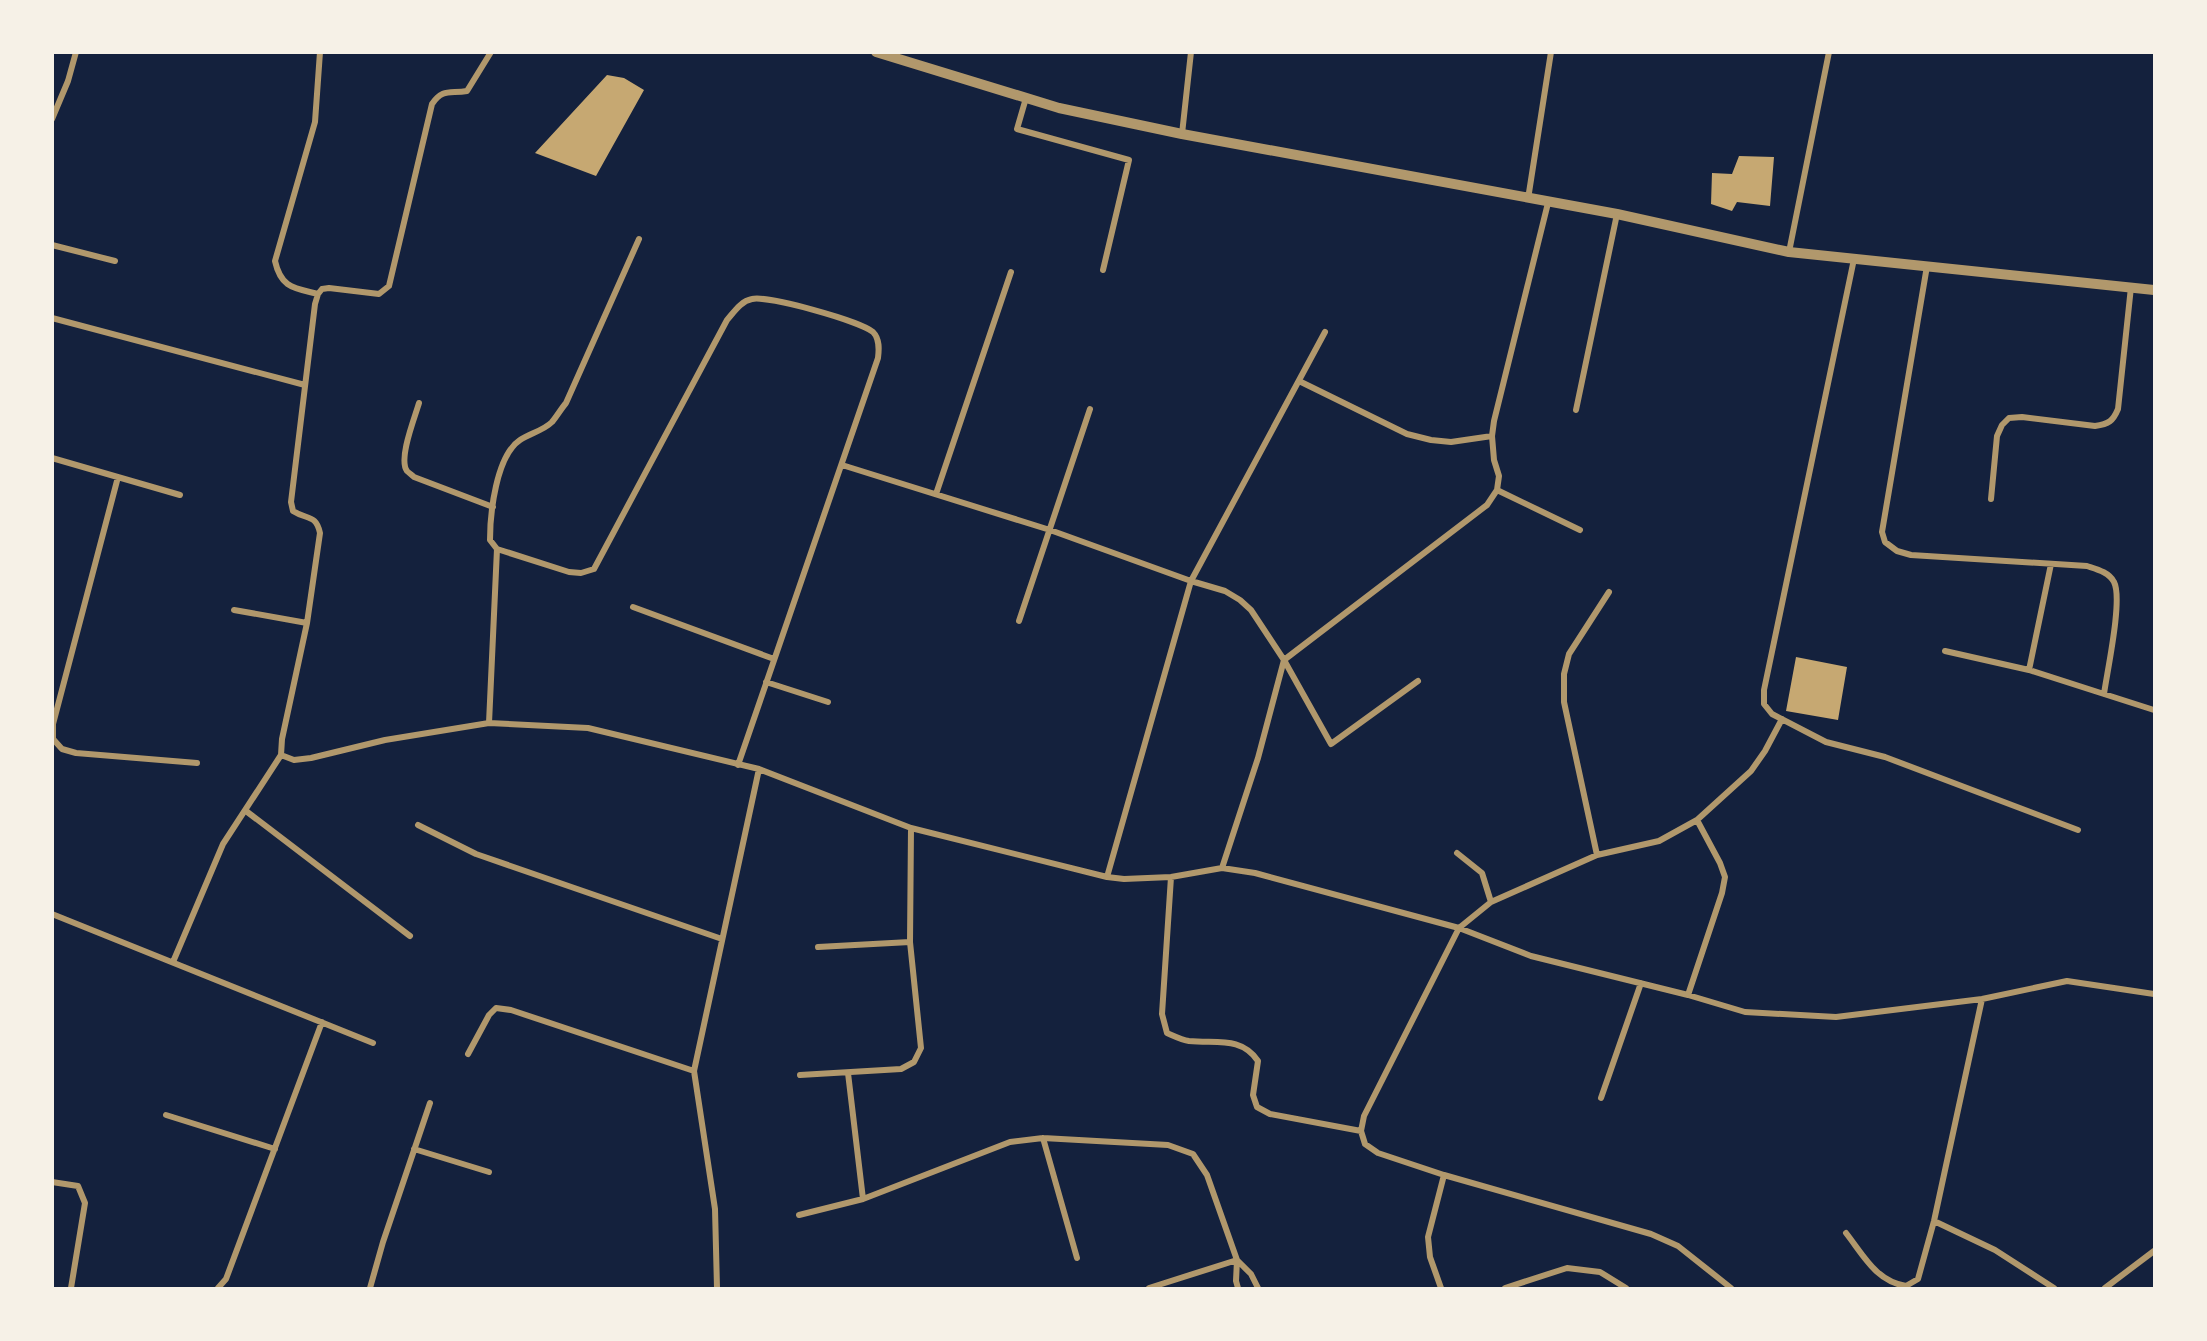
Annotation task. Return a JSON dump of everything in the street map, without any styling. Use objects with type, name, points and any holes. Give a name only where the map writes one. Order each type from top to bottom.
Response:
[{"type":"street","points":[[52,119],[68,81],[76,52]]},
{"type":"street","points":[[318,294],[291,287],[283,282],[275,261],[315,122],[320,52]]},
{"type":"street","points":[[173,962],[223,844],[281,754],[282,739],[307,623],[320,533],[318,523],[311,517],[300,516],[293,511],[291,502],[318,294],[322,289],[329,288],[379,294],[389,286],[432,104],[438,95],[445,92],[467,91],[491,52]]},
{"type":"street","points":[[876,52],[1059,108],[1182,134],[1617,214],[1789,252],[2154,290]]},
{"type":"street","points":[[1182,134],[1191,52]]},
{"type":"street","points":[[1528,199],[1551,52]]},
{"type":"street","points":[[1789,252],[1829,52]]},
{"type":"street","points":[[1026,98],[1017,129],[1129,160],[1102,270]]},
{"type":"street","points":[[1222,868],[1258,758],[1284,660],[1487,505],[1497,490],[1499,476],[1494,460],[1492,436],[1494,421],[1548,203]]},
{"type":"street","points":[[1576,410],[1617,214]]},
{"type":"street","points":[[639,239],[566,403],[552,422],[518,441],[507,453],[493,507],[490,540],[497,549],[569,572],[581,573],[594,569],[727,320],[739,306],[751,299],[770,298],[860,324],[874,333],[879,345],[878,358],[738,765]]},
{"type":"street","points":[[52,245],[115,261]]},
{"type":"street","points":[[1854,259],[1764,690],[1764,704],[1772,714],[1826,742],[1886,757],[2078,830]]},
{"type":"street","points":[[1927,266],[1882,532],[1885,542],[1897,551],[1911,555],[2087,566],[2106,573],[2115,582],[2118,598],[2104,694]]},
{"type":"street","points":[[936,494],[1011,272]]},
{"type":"street","points":[[1991,499],[1997,436],[2001,425],[2009,418],[2022,417],[2096,426],[2107,424],[2114,419],[2118,409],[2131,287]]},
{"type":"street","points":[[52,318],[305,385]]},
{"type":"street","points":[[1107,877],[1191,581],[1325,332]]},
{"type":"street","points":[[1299,381],[1407,434],[1451,442],[1492,436]]},
{"type":"street","points":[[419,403],[405,452],[406,470],[414,477],[493,507]]},
{"type":"street","points":[[1019,621],[1090,409]]},
{"type":"street","points":[[52,458],[180,495]]},
{"type":"street","points":[[842,465],[1050,530],[1225,591],[1251,610],[1284,660],[1331,744],[1418,681]]},
{"type":"street","points":[[118,477],[53,724],[53,739],[62,749],[76,753],[197,763]]},
{"type":"street","points":[[1497,490],[1580,530]]},
{"type":"street","points":[[489,723],[497,549]]},
{"type":"street","points":[[2029,670],[2051,564]]},
{"type":"street","points":[[1597,855],[1564,702],[1564,674],[1569,654],[1609,592]]},
{"type":"street","points":[[633,607],[774,659]]},
{"type":"street","points":[[234,610],[307,623]]},
{"type":"street","points":[[1945,651],[2029,670],[2154,710]]},
{"type":"street","points":[[766,682],[828,702]]},
{"type":"street","points":[[1731,1288],[1678,1246],[1651,1234],[1444,1175],[1378,1153],[1365,1144],[1361,1131],[1364,1116],[1459,928],[1491,902],[1597,855],[1659,841],[1697,820],[1751,771],[1782,719]]},
{"type":"street","points":[[281,754],[294,760],[311,758],[385,741],[489,723],[588,728],[759,770],[911,828],[1107,877],[1124,879],[1172,877],[1222,868],[1256,873],[1459,928],[1531,956],[1688,994],[1744,1012],[1836,1017],[1982,999],[2067,981],[2154,994]]},
{"type":"street","points":[[717,1288],[715,1209],[694,1071],[759,770]]},
{"type":"street","points":[[246,811],[410,936]]},
{"type":"street","points":[[1688,994],[1722,893],[1725,877],[1697,820]]},
{"type":"street","points":[[418,825],[476,854],[722,939]]},
{"type":"street","points":[[800,1075],[901,1069],[914,1062],[921,1048],[910,942],[911,828]]},
{"type":"street","points":[[1457,853],[1482,873],[1491,902]]},
{"type":"street","points":[[1172,877],[1162,1014],[1167,1033],[1186,1041],[1233,1043],[1251,1050],[1258,1062],[1253,1095],[1257,1107],[1270,1114],[1361,1131]]},
{"type":"street","points":[[53,917],[373,1042]]},
{"type":"street","points":[[818,947],[910,942]]},
{"type":"street","points":[[1601,1098],[1641,983]]},
{"type":"street","points":[[1846,1233],[1877,1274],[1892,1284],[1906,1286],[1918,1279],[1934,1221],[1982,999]]},
{"type":"street","points":[[468,1054],[489,1015],[496,1008],[511,1010],[694,1071]]},
{"type":"street","points":[[218,1288],[226,1279],[322,1022]]},
{"type":"street","points":[[848,1073],[862,1199]]},
{"type":"street","points":[[370,1288],[383,1242],[430,1104]]},
{"type":"street","points":[[166,1115],[275,1149]]},
{"type":"street","points":[[1043,1138],[1077,1258]]},
{"type":"street","points":[[799,1215],[862,1199],[1010,1142],[1043,1138],[1168,1145],[1194,1154],[1207,1175],[1237,1260],[1238,1288]]},
{"type":"street","points":[[414,1149],[489,1172]]},
{"type":"street","points":[[1441,1288],[1430,1257],[1428,1237],[1444,1175]]},
{"type":"street","points":[[52,1182],[78,1186],[85,1203],[71,1288]]},
{"type":"street","points":[[1934,1221],[1995,1251],[2054,1288]]},
{"type":"street","points":[[2105,1288],[2154,1251]]},
{"type":"street","points":[[1149,1288],[1237,1260]]},
{"type":"street","points":[[1237,1260],[1251,1274],[1258,1288]]},
{"type":"street","points":[[1505,1288],[1568,1268],[1600,1272],[1626,1288]]},
{"type":"building","points":[[607,75],[624,78],[644,90],[596,176],[535,153]]},
{"type":"building","points":[[1739,156],[1774,157],[1770,206],[1737,202],[1732,211],[1711,204],[1712,173],[1732,174]]},
{"type":"building","points":[[1796,657],[1847,667],[1838,720],[1786,711]]}]
